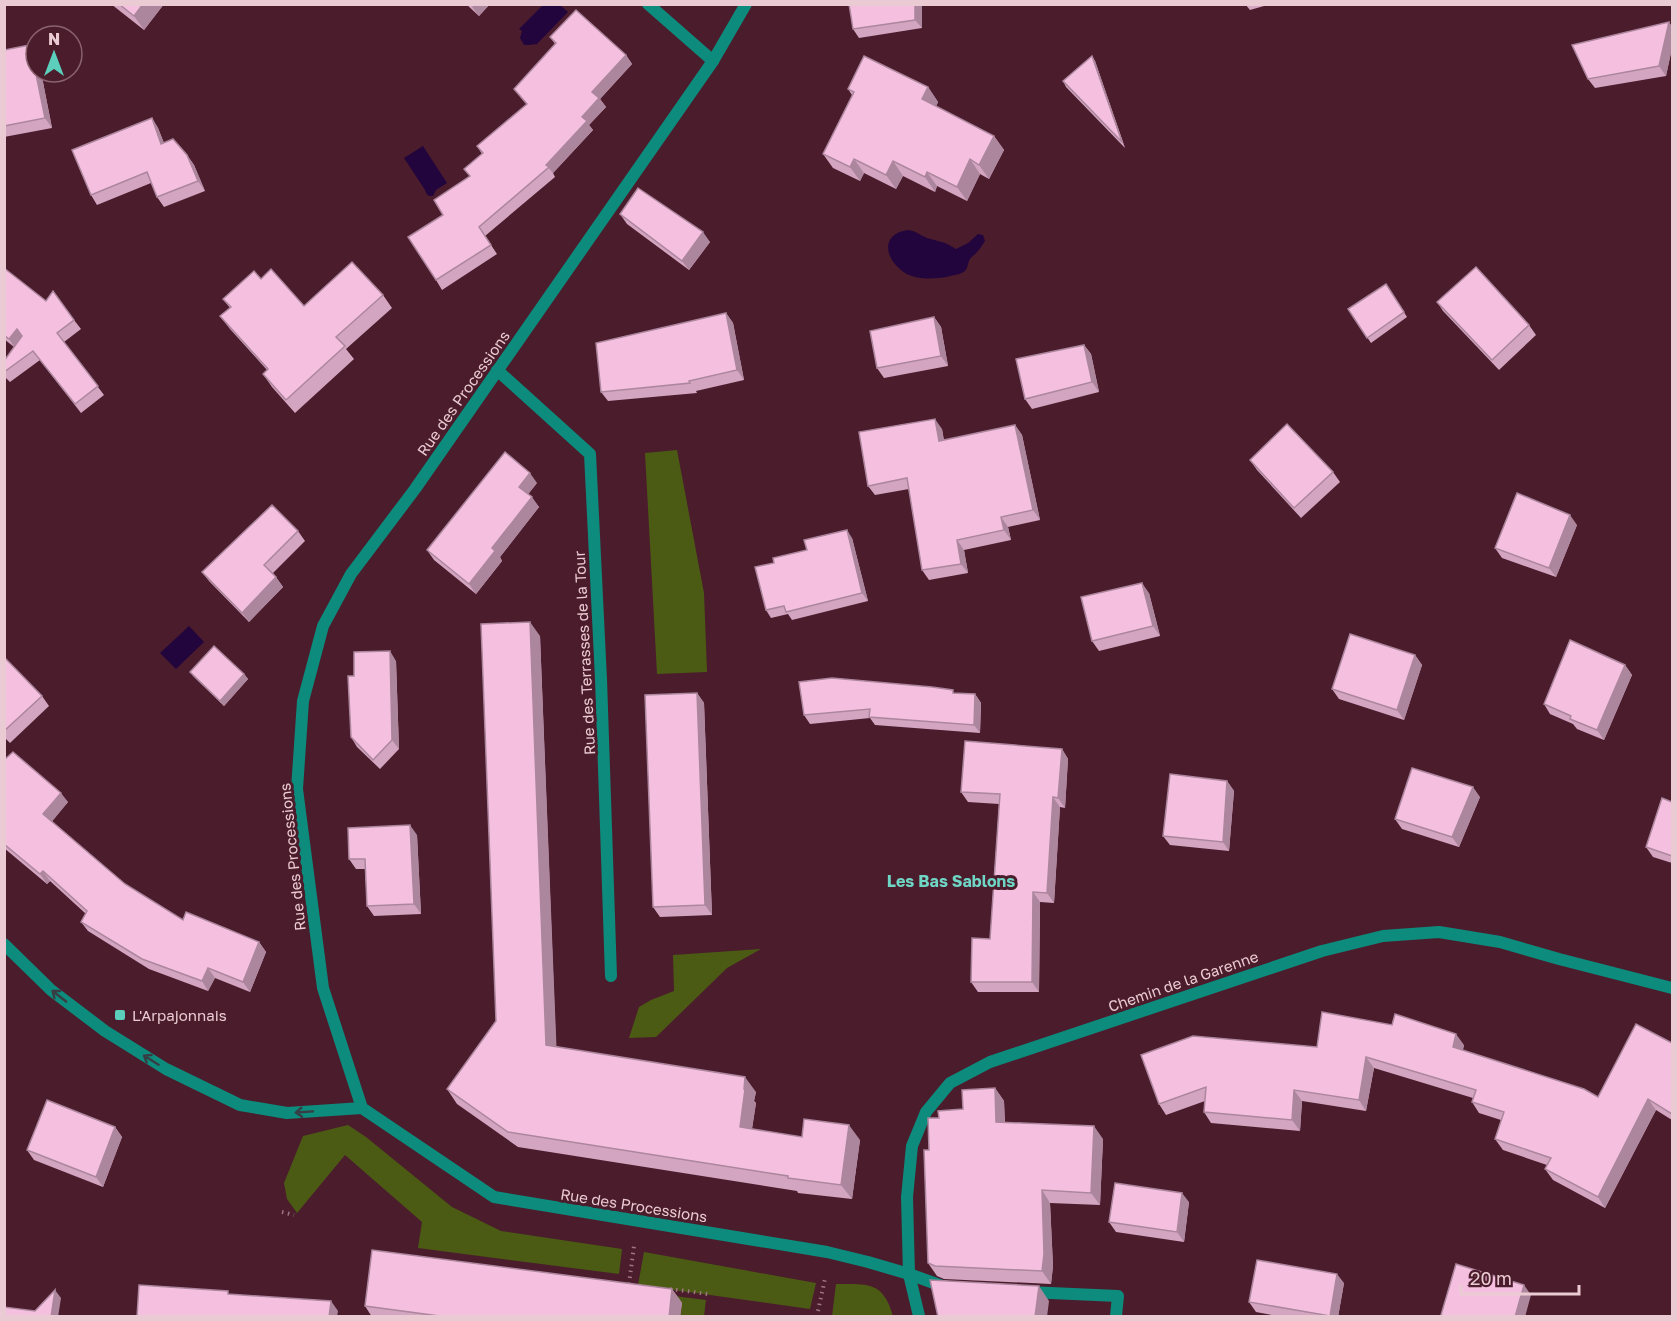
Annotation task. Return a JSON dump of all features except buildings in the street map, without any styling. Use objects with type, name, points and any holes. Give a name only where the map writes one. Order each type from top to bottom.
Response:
[{"type":"street","points":[[648,4],[713,61]]},
{"type":"street","name":"Rue des Processions","points":[[746,4],[713,61],[415,489],[351,574],[323,626],[303,701],[297,789],[322,977],[362,1108],[494,1197],[827,1252],[909,1274],[942,1287],[953,1287]]},
{"type":"street","name":"Rue des Terrasses de la Tour","points":[[497,370],[590,454],[612,976]]},
{"type":"street","name":"Chemin de la Garenne","points":[[919,1317],[909,1274],[907,1197],[912,1146],[926,1112],[950,1083],[990,1062],[1322,951],[1383,936],[1439,932],[1500,942],[1672,988]]},
{"type":"street","points":[[4,944],[51,990],[105,1031],[166,1069],[240,1105],[287,1113],[362,1108]]},
{"type":"street","points":[[1020,1291],[1118,1296],[1116,1317]]},
{"type":"path","points":[[282,1212],[294,1215]]},
{"type":"path","points":[[637,1220],[629,1284],[638,1285]]},
{"type":"path","points":[[818,1311],[824,1283]]},
{"type":"path","points":[[661,1288],[708,1294]]},
{"type":"green space","points":[[677,450],[704,593],[707,672],[657,674],[645,453]]},
{"type":"green space","points":[[761,949],[727,968],[656,1037],[629,1038],[639,1007],[674,991],[673,955]]},
{"type":"green space","points":[[348,1125],[452,1207],[501,1231],[622,1249],[619,1274],[418,1248],[422,1222],[345,1155],[297,1213],[287,1199],[284,1183],[303,1136]]},
{"type":"green space","points":[[644,1252],[816,1283],[810,1309],[638,1285]]},
{"type":"green space","points":[[836,1284],[865,1285],[879,1290],[893,1316],[832,1316]]},
{"type":"green space","points":[[619,1289],[706,1300],[704,1316],[680,1316],[682,1303]]},
{"type":"shaded area","points":[[544,4],[560,5],[568,12],[536,45],[524,45],[520,38],[522,31],[519,29]]},
{"type":"shaded area","points":[[423,146],[447,183],[436,190],[433,196],[426,193],[404,158]]},
{"type":"shaded area","points":[[908,230],[956,249],[968,243],[978,234],[983,235],[985,241],[970,259],[965,271],[942,278],[920,278],[909,275],[898,268],[888,248],[892,237]]},
{"type":"shaded area","points":[[189,626],[204,642],[176,669],[160,653]]},
{"type":"place","name":"L'Arpajonnais","points":[[120,1015]]},
{"type":"district","name":"Les Bas Sablons","points":[[951,881]]}]
